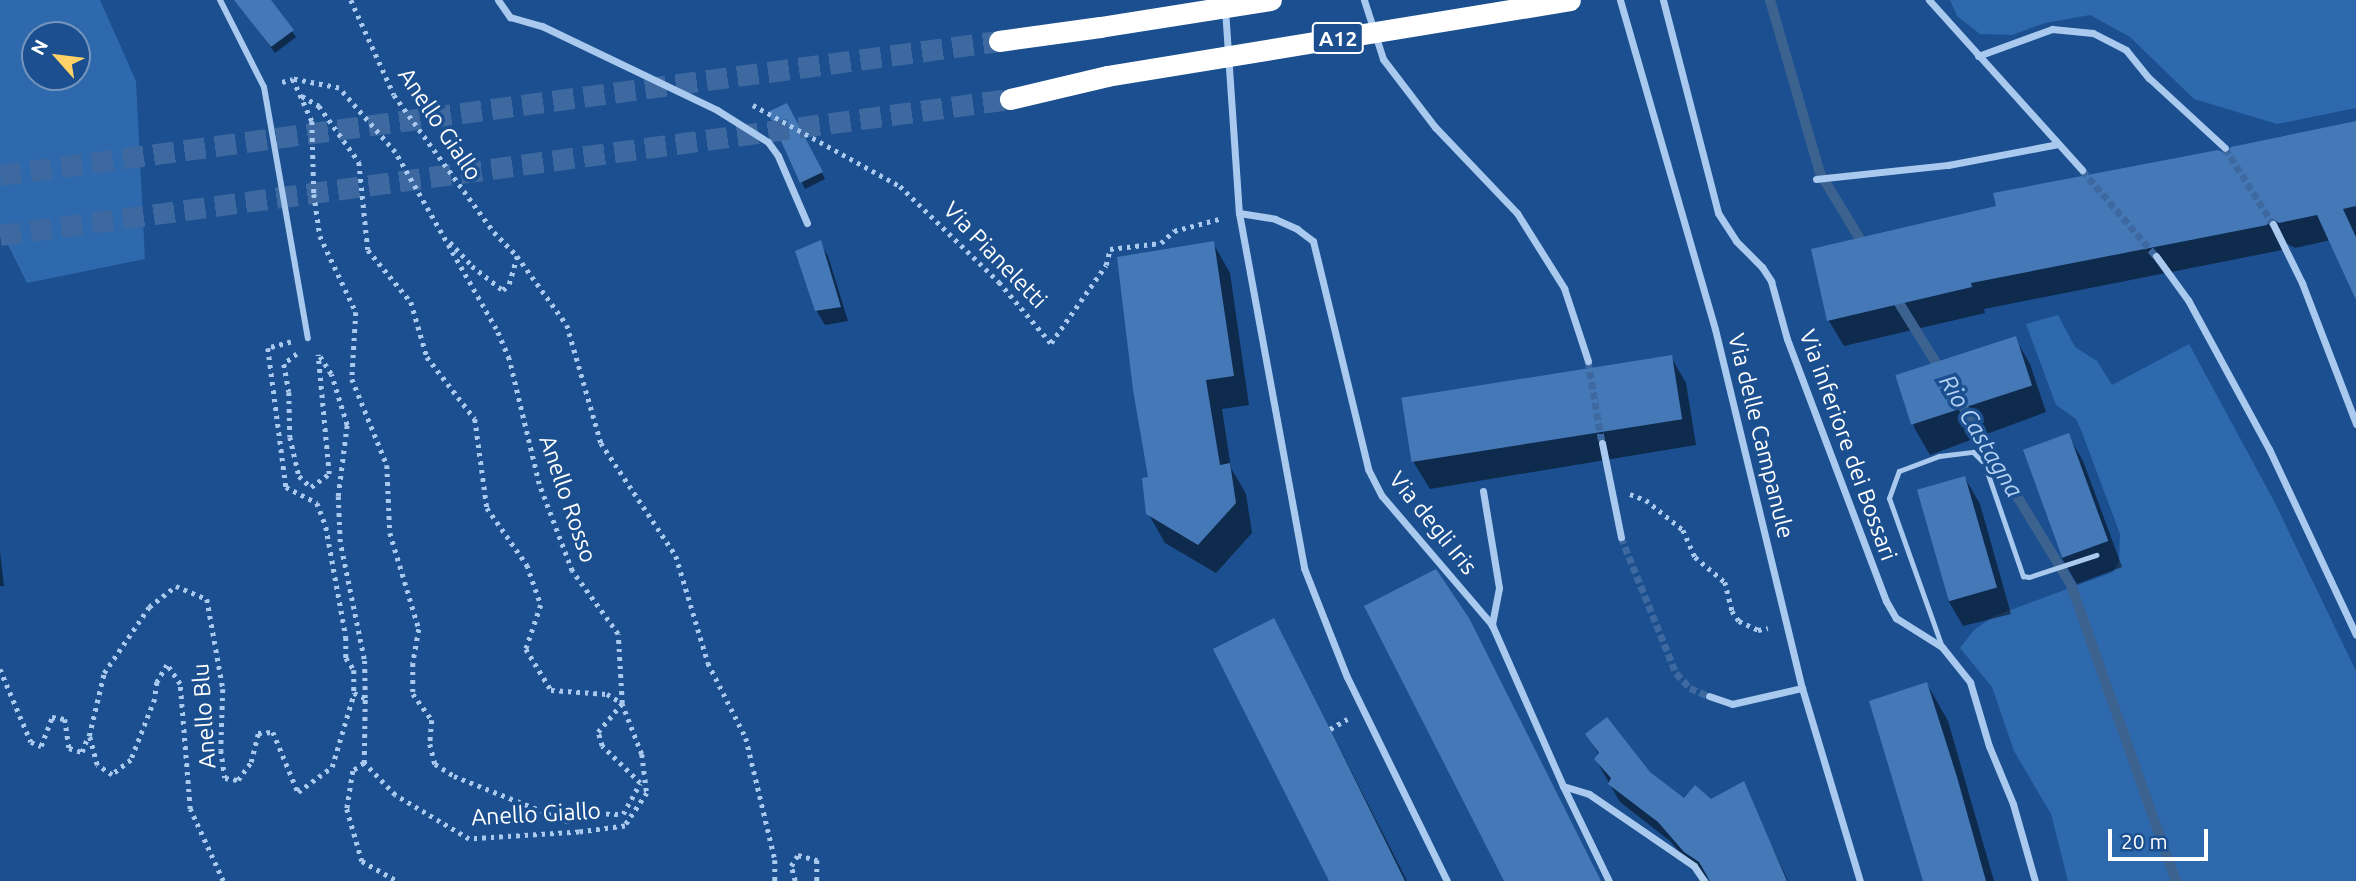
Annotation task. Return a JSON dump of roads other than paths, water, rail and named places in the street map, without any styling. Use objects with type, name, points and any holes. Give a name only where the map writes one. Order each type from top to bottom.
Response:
[{"type":"highway","points":[[999,41],[1271,0]]},
{"type":"highway","name":"A12","points":[[1010,99],[1107,76],[1570,0]]},
{"type":"street","points":[[220,0],[264,87],[308,338]]},
{"type":"street","points":[[498,0],[510,17],[542,26],[691,97],[768,142],[778,156],[807,223]]},
{"type":"street","points":[[1224,0],[1239,213],[1304,568],[1347,677],[1447,881]]},
{"type":"street","points":[[1364,0],[1382,58],[1435,127],[1517,213],[1564,288],[1588,360]]},
{"type":"street","name":"Via delle Campanule","points":[[1620,0],[1715,329],[1802,688],[1860,881]]},
{"type":"street","name":"Via inferiore dei Bossari","points":[[1663,0],[1718,213],[1736,241],[1762,267],[1771,282],[1787,339],[1886,601],[1896,618],[1942,647],[1970,682],[1989,746],[2013,804],[2035,881]]},
{"type":"street","points":[[1929,0],[2082,170]]},
{"type":"street","points":[[1978,56],[2052,29],[2093,33],[2126,50],[2149,78],[2225,148]]},
{"type":"street","points":[[1816,180],[1948,165],[2058,145]]},
{"type":"street","name":"Via degli Iris","points":[[1239,213],[1275,219],[1297,229],[1313,242],[1368,469],[1382,496],[1492,625],[1563,786],[1609,881]]},
{"type":"street","points":[[2273,224],[2302,283],[2356,424]]},
{"type":"street","points":[[2156,256],[2189,300],[2269,449],[2356,635]]},
{"type":"street","points":[[1602,443],[1621,537]]},
{"type":"street","points":[[1483,491],[1499,588],[1492,625]]},
{"type":"street","points":[[1709,696],[1732,704],[1802,688]]},
{"type":"street","points":[[1563,786],[1589,794],[1694,866],[1704,881]]},
{"type":"lane","points":[[1942,647],[1889,498],[1899,471],[1939,456],[1973,452],[1984,463],[2023,576],[2029,578],[2096,555]]},
{"type":"waterway","name":"Rio Castagna","points":[[1770,0],[1820,173],[1866,249]]},
{"type":"waterway","name":"Rio Castagna","points":[[1894,295],[1943,374]]},
{"type":"waterway","name":"Rio Castagna","points":[[1958,399],[2071,585],[2176,881]]},
{"type":"tunnel","points":[[0,175],[999,41]]},
{"type":"tunnel","points":[[0,235],[1010,99]]},
{"type":"tunnel","points":[[2225,148],[2273,224]]},
{"type":"tunnel","points":[[2082,170],[2156,256]]},
{"type":"tunnel","points":[[1588,361],[1602,443]]},
{"type":"tunnel","points":[[1621,537],[1676,673],[1690,688],[1709,696]]}]
